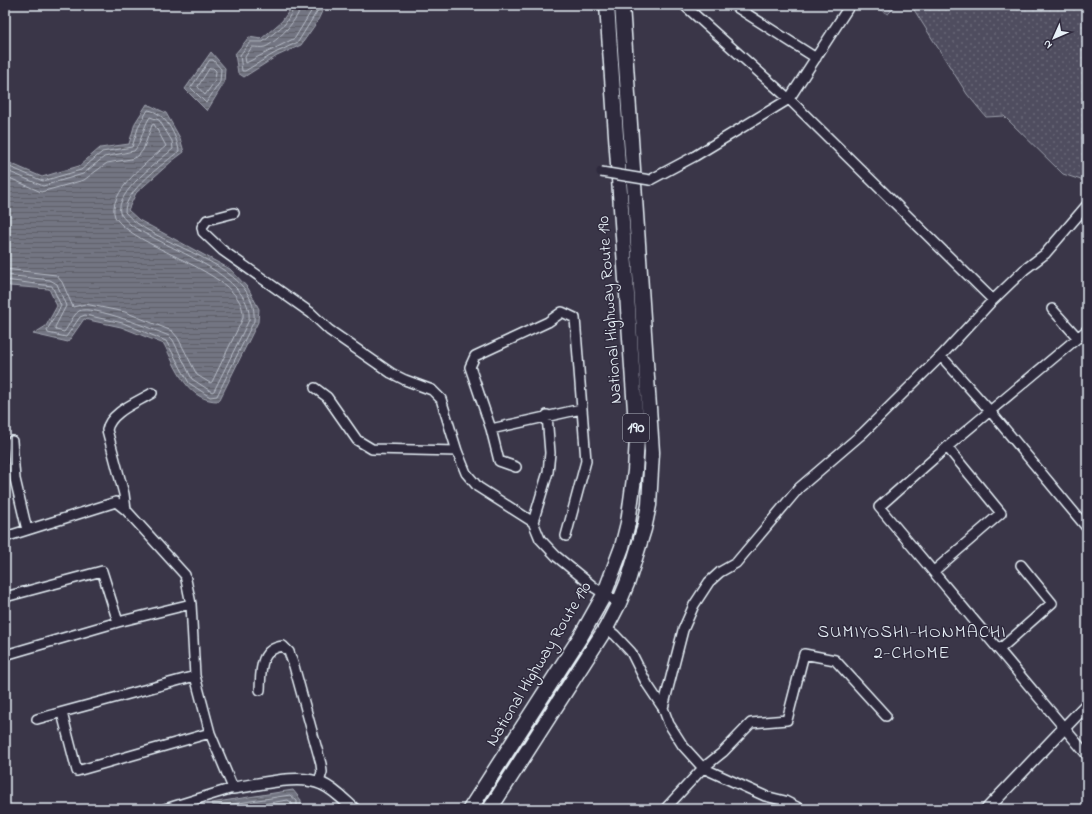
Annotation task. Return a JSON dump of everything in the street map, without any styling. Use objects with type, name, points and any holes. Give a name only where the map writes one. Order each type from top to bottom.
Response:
[{"type":"highway","name":"National Highway Route 190","points":[[470,809],[581,636],[604,595],[622,547],[628,523],[635,471],[636,439],[607,5]]},
{"type":"highway","name":"National Highway Route 190","points":[[490,809],[606,628],[619,603],[631,574],[644,529],[649,505],[652,452],[622,5]]},
{"type":"street","points":[[684,5],[789,99],[993,300]]},
{"type":"street","points":[[733,5],[816,58]]},
{"type":"street","points":[[602,172],[650,180],[695,156],[789,99],[850,5]]},
{"type":"street","points":[[663,708],[683,630],[694,605],[709,582],[720,572],[736,563],[799,488],[864,433],[941,356],[993,300],[1024,270],[1045,254],[1087,205]]},
{"type":"street","points":[[234,213],[207,220],[202,227],[203,232],[222,250],[311,313],[329,330],[391,373],[432,390],[441,399],[457,452],[466,472],[478,487],[533,522],[540,539],[556,556],[604,595],[619,603]]},
{"type":"street","points":[[1052,310],[1078,338]]},
{"type":"street","points":[[516,467],[499,462],[491,429],[470,367],[475,356],[548,322],[562,312],[575,318],[586,461],[566,536]]},
{"type":"street","points":[[1087,330],[947,447],[879,507],[1000,649],[1087,755]]},
{"type":"street","points":[[941,356],[990,411],[1087,528]]},
{"type":"street","points":[[315,388],[327,397],[357,440],[372,450],[457,452]]},
{"type":"street","points":[[126,510],[124,494],[108,425],[114,416],[152,393]]},
{"type":"street","points":[[491,429],[547,415],[581,409]]},
{"type":"street","points":[[533,522],[548,472],[550,453],[547,415]]},
{"type":"street","points":[[12,441],[16,479],[27,530]]},
{"type":"street","points":[[934,571],[1001,513],[947,447]]},
{"type":"street","points":[[5,537],[116,502],[126,510],[185,575],[191,604],[195,676],[210,733],[233,788]]},
{"type":"street","points":[[1000,649],[1052,603],[1021,565]]},
{"type":"street","points":[[5,597],[102,571],[118,622]]},
{"type":"street","points":[[5,655],[118,622],[191,604]]},
{"type":"street","points":[[606,628],[631,652],[647,684],[663,708],[669,724],[683,746],[703,768],[765,796],[785,801],[801,809]]},
{"type":"street","points":[[260,690],[263,657],[271,649],[283,646],[289,652],[294,666],[321,764],[322,772],[319,782]]},
{"type":"street","points":[[665,809],[703,768],[723,752],[752,723],[787,720],[804,654],[836,660],[886,716]]},
{"type":"street","points":[[37,720],[195,676]]},
{"type":"street","points":[[987,809],[1087,704]]},
{"type":"street","points":[[62,713],[77,771],[210,733]]},
{"type":"street","points":[[165,809],[233,788],[293,779],[319,782],[329,787],[354,809]]},
{"type":"shaded area","points":[[871,5],[897,5],[888,14]]},
{"type":"shaded area","points":[[911,5],[1075,5],[1087,14],[1087,182],[1063,174],[1004,116],[986,117],[967,94]]},
{"type":"water","points":[[293,5],[325,5],[317,22],[301,45],[277,56],[244,77],[238,73],[235,54],[249,37],[261,39],[282,21]]},
{"type":"water","points":[[211,52],[225,68],[224,83],[207,111],[185,89]]},
{"type":"water","points":[[147,104],[166,113],[180,138],[184,152],[136,193],[128,210],[139,220],[230,269],[248,288],[259,309],[258,322],[219,401],[208,400],[191,390],[184,382],[164,344],[121,327],[84,319],[68,342],[33,334],[46,326],[57,306],[49,289],[10,286],[5,283],[5,161],[42,177],[79,166],[100,148],[129,144],[135,123]]},
{"type":"water","points":[[293,790],[301,800],[301,809],[214,809],[211,803]]},
{"type":"district","name":"SUMIYOSHI-HONMACHI 2-CHOME","points":[[912,643]]}]
